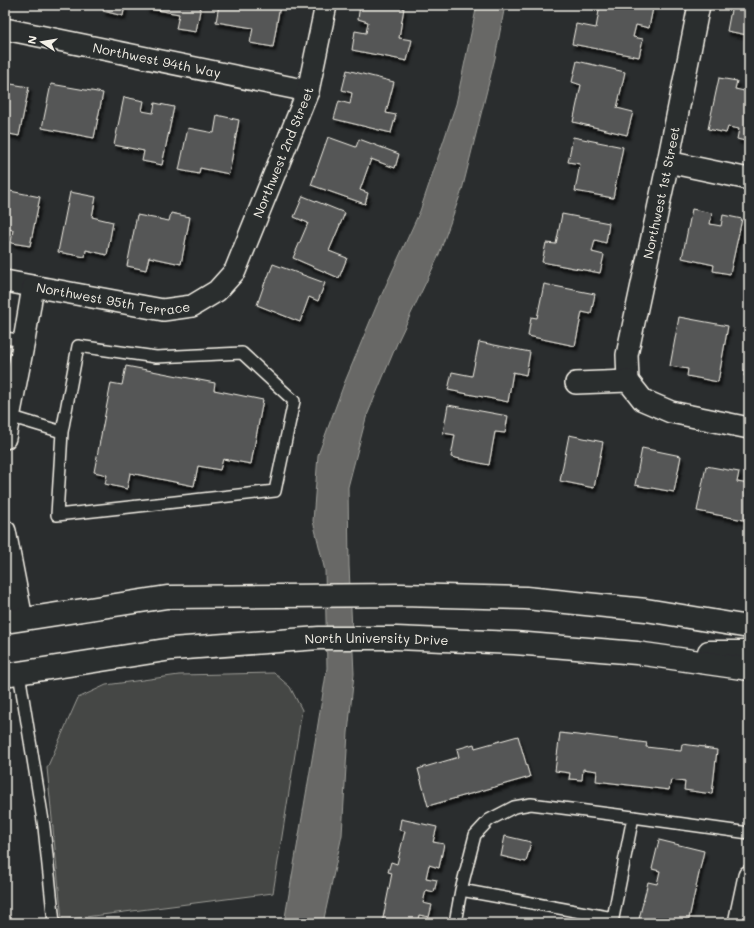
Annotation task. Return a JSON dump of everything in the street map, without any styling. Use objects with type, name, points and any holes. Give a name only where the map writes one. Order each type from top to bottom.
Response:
[{"type":"main road","points":[[13,621],[167,597],[360,595],[526,598],[646,610],[749,627]]},
{"type":"main road","name":"North University Drive","points":[[12,674],[172,649],[319,638],[396,638],[515,643],[637,653],[749,669]]},
{"type":"main road","points":[[637,653],[749,652]]},
{"type":"street","name":"Northwest 2nd Street","points":[[217,291],[235,271],[308,92],[326,5]]},
{"type":"street","name":"Northwest 1st Street","points":[[628,381],[627,354],[668,162],[699,5]]},
{"type":"street","name":"Northwest 94th Way","points":[[5,29],[308,92]]},
{"type":"street","points":[[668,162],[749,179]]},
{"type":"street","name":"Northwest 95th Terrace","points":[[5,281],[163,310],[192,306],[217,291]]},
{"type":"street","points":[[5,438],[9,416],[14,340],[33,287]]},
{"type":"street","points":[[576,383],[628,381],[643,400],[671,412],[749,428]]},
{"type":"street","points":[[5,535],[13,621]]},
{"type":"street","points":[[743,916],[749,876]]},
{"type":"lane","points":[[78,346],[156,357],[242,353],[294,401],[275,491],[57,516],[62,432],[78,346]]},
{"type":"lane","points":[[9,416],[62,432]]},
{"type":"lane","points":[[12,674],[44,827],[54,923]]},
{"type":"lane","points":[[455,923],[461,890],[475,835],[489,820],[514,807],[531,804],[749,833]]},
{"type":"lane","points":[[461,890],[612,918],[634,817]]},
{"type":"shaded area","points":[[477,5],[505,5],[495,58],[462,190],[438,257],[398,341],[366,418],[348,487],[349,566],[354,674],[348,733],[342,835],[323,923],[284,923],[327,668],[325,571],[313,521],[318,455],[344,384],[376,307],[420,211],[456,104]]},
{"type":"shaded area","points":[[274,673],[290,687],[302,710],[273,893],[62,920],[47,768],[78,698],[106,685],[179,675]]},
{"type":"building","points":[[105,5],[125,5],[123,16],[103,11]]},
{"type":"building","points":[[147,5],[201,5],[196,32],[176,29],[179,14],[146,8]]},
{"type":"building","points":[[219,5],[280,5],[273,47],[250,43],[253,28],[216,22]]},
{"type":"building","points":[[360,5],[388,5],[404,8],[399,38],[412,40],[407,61],[352,50],[355,31],[366,33],[368,22],[358,19]]},
{"type":"building","points":[[600,5],[638,5],[653,8],[649,28],[636,25],[633,37],[643,39],[639,57],[572,44],[576,24],[596,28]]},
{"type":"building","points":[[732,5],[749,5],[749,28],[747,35],[727,31]]},
{"type":"building","points":[[577,61],[625,72],[617,108],[633,112],[627,135],[573,122],[581,85],[572,82]]},
{"type":"building","points":[[347,70],[394,82],[386,113],[396,115],[391,133],[334,119],[339,101],[350,104],[352,93],[342,90]]},
{"type":"building","points":[[719,78],[737,81],[735,89],[749,92],[749,142],[737,139],[739,129],[728,127],[726,133],[708,129]]},
{"type":"building","points":[[5,83],[29,87],[19,136],[5,133]]},
{"type":"building","points":[[51,84],[103,93],[94,138],[42,128]]},
{"type":"building","points":[[124,97],[144,101],[142,111],[153,113],[155,103],[174,107],[162,165],[142,161],[144,151],[114,145]]},
{"type":"building","points":[[217,115],[239,120],[229,174],[200,168],[199,174],[179,170],[188,128],[214,133]]},
{"type":"building","points":[[328,137],[356,147],[359,139],[399,154],[395,168],[371,159],[360,190],[368,193],[365,204],[311,185]]},
{"type":"building","points":[[573,137],[623,147],[613,198],[575,191],[580,164],[568,162]]},
{"type":"building","points":[[5,190],[40,197],[30,246],[11,243],[13,230],[5,228]]},
{"type":"building","points":[[70,192],[96,197],[92,217],[113,222],[107,255],[86,250],[85,257],[58,252]]},
{"type":"building","points":[[303,196],[345,213],[329,251],[347,258],[339,278],[293,258],[308,223],[294,217]]},
{"type":"building","points":[[692,209],[712,213],[710,224],[721,226],[723,215],[742,219],[730,274],[713,271],[714,265],[682,258]]},
{"type":"building","points":[[171,213],[190,217],[181,264],[149,257],[146,270],[127,266],[137,215],[169,221]]},
{"type":"building","points":[[562,214],[609,223],[606,243],[595,240],[592,252],[604,255],[600,273],[542,262],[546,243],[556,244]]},
{"type":"building","points":[[273,264],[325,283],[318,301],[309,297],[300,322],[257,305]]},
{"type":"building","points":[[544,284],[595,294],[591,314],[582,312],[575,346],[528,336],[531,317],[537,318]]},
{"type":"building","points":[[679,317],[728,326],[718,382],[687,376],[688,369],[670,366]]},
{"type":"building","points":[[479,342],[530,352],[526,375],[513,372],[508,402],[448,390],[452,372],[472,376]]},
{"type":"building","points":[[749,350],[749,377],[744,376]]},
{"type":"building","points":[[126,366],[215,383],[214,390],[263,400],[251,464],[223,459],[220,470],[198,466],[194,486],[130,473],[127,489],[105,484],[107,475],[94,472],[111,383],[122,385]]},
{"type":"building","points":[[448,405],[508,416],[505,433],[495,432],[489,465],[451,457],[455,435],[443,433]]},
{"type":"building","points":[[569,435],[603,442],[594,488],[560,481]]},
{"type":"building","points":[[642,448],[681,456],[674,492],[635,485]]},
{"type":"building","points":[[706,466],[739,472],[737,482],[749,484],[749,521],[697,511]]},
{"type":"building","points":[[560,733],[647,743],[646,747],[681,751],[682,744],[717,750],[712,794],[684,790],[685,782],[671,780],[669,790],[596,781],[597,771],[583,769],[582,780],[569,779],[570,773],[555,771]]},
{"type":"building","points":[[518,736],[530,777],[428,806],[418,769],[459,757],[457,749],[474,744],[475,748]]},
{"type":"building","points":[[401,819],[437,827],[433,842],[444,844],[439,868],[429,865],[426,878],[437,880],[434,892],[426,890],[423,903],[432,905],[429,917],[419,915],[417,923],[382,923],[392,873],[388,872],[391,862],[397,864],[405,831],[399,830]]},
{"type":"building","points":[[505,836],[531,842],[526,862],[501,856]]},
{"type":"building","points":[[659,840],[704,851],[688,923],[638,923],[648,882],[657,884],[660,871],[652,869]]}]
